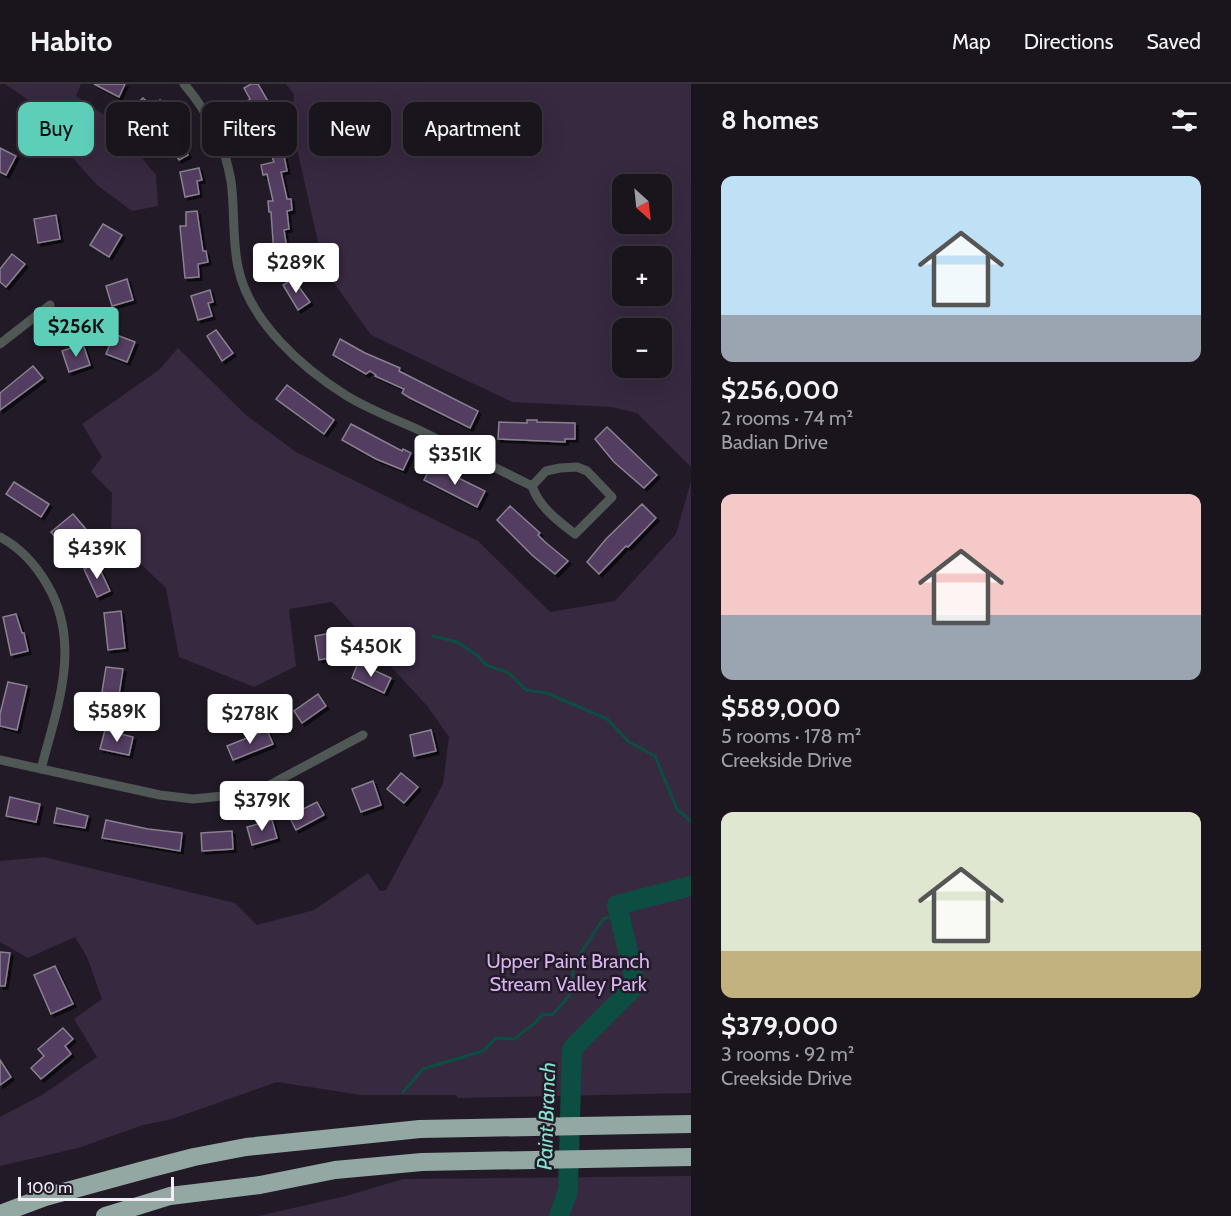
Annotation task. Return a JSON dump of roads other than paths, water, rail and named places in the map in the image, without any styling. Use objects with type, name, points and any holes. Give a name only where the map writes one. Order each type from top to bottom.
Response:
[{"type":"highway","points":[[0,1214],[45,1197],[194,1157],[246,1148],[420,1129],[691,1124]]},
{"type":"highway","points":[[105,1216],[170,1196],[260,1185],[335,1170],[422,1162],[691,1157]]},
{"type":"street","points":[[184,84],[199,102],[209,120],[225,158],[231,181],[237,265],[249,301],[263,321],[303,364],[350,397],[532,486],[535,496],[546,509],[575,534],[612,497],[587,471],[577,467],[546,471],[532,486]]},
{"type":"street","points":[[0,344],[50,305]]},
{"type":"street","points":[[0,537],[28,558],[42,576],[61,615],[65,637],[66,661],[62,686],[41,769]]},
{"type":"street","points":[[0,760],[160,795],[193,799],[243,794],[266,787],[363,735]]},
{"type":"waterway","points":[[433,636],[457,642],[477,655],[486,665],[509,673],[526,690],[547,693],[607,719],[629,742],[655,756],[677,809],[691,821]]},
{"type":"waterway","name":"Paint Branch","points":[[559,1216],[568,1190],[572,1049],[636,985],[617,905],[691,886]]},
{"type":"waterway","points":[[403,1092],[423,1069],[483,1051],[496,1038],[515,1039],[542,1014],[552,1015],[570,994],[573,983],[572,967],[603,919],[620,914]]},
{"type":"park label","name":"Upper Paint Branch Stream Valley Park","points":[[568,972]]}]
